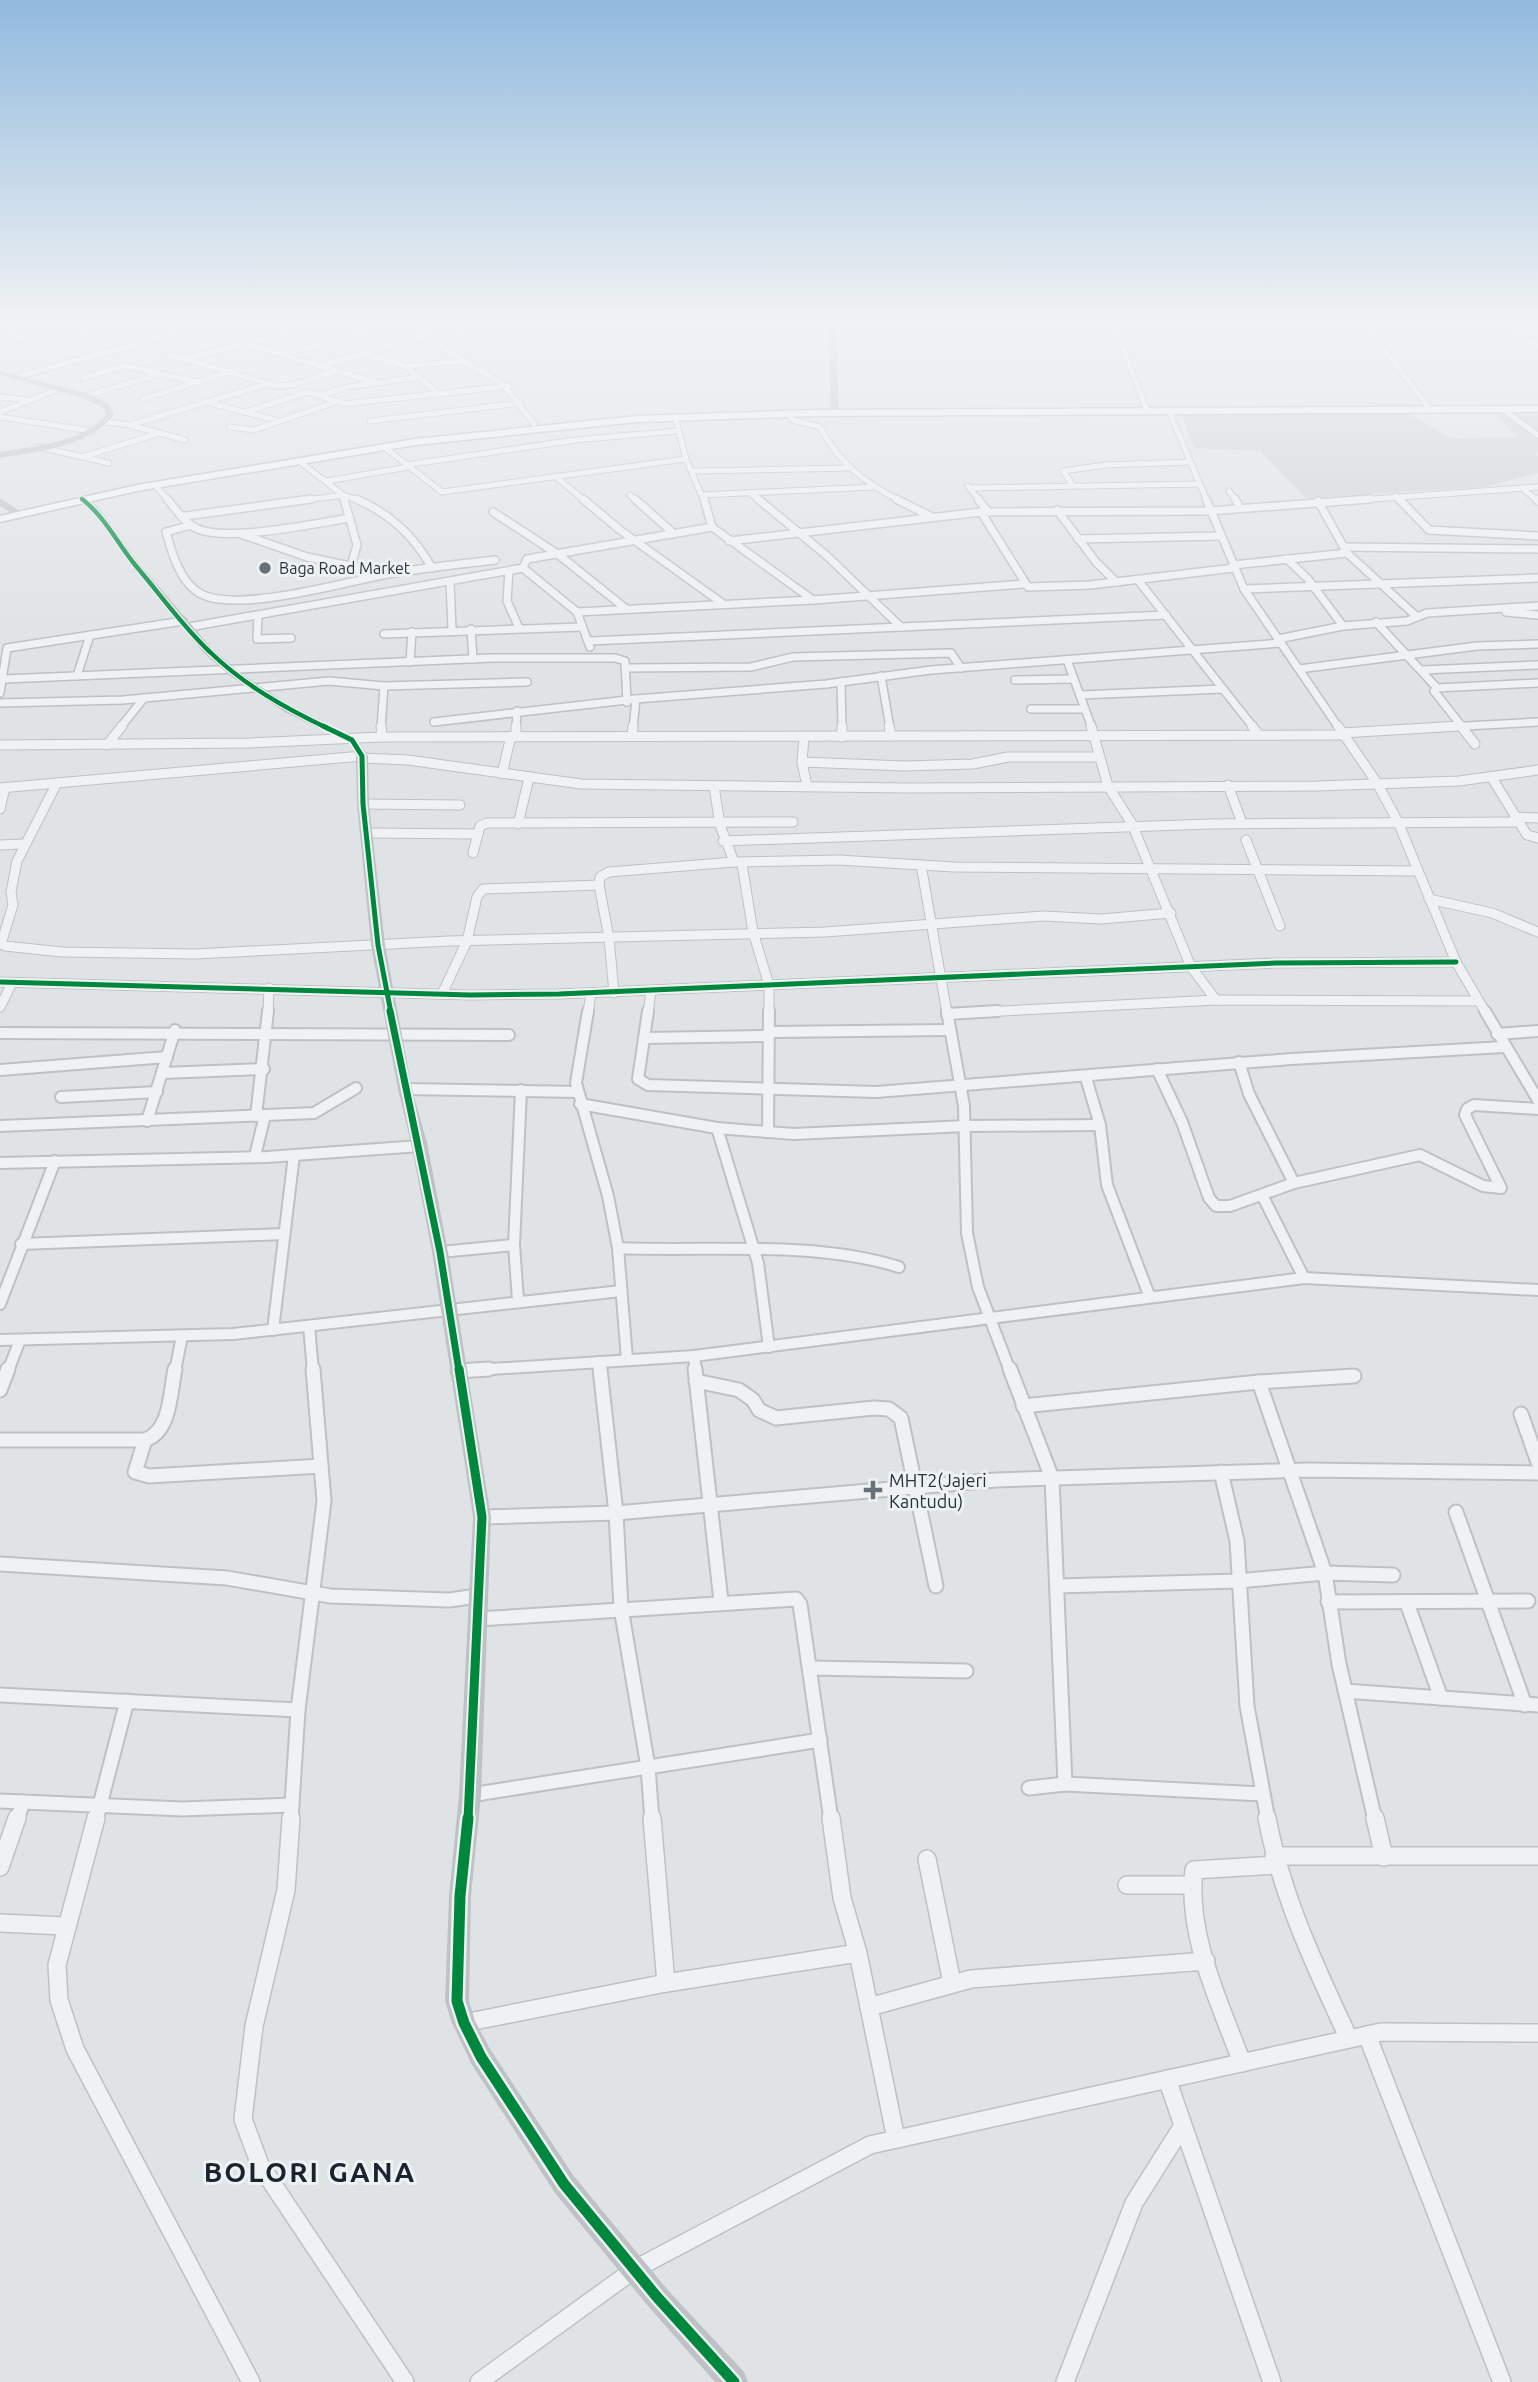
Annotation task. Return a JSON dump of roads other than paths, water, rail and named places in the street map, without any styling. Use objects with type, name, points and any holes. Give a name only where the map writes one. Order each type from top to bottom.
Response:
[{"type":"main road","points":[[17,513],[189,476],[490,430]]},
{"type":"main road","points":[[0,517],[155,485],[384,447],[512,430]]},
{"type":"street","points":[[87,430],[92,431]]},
{"type":"street","points":[[149,430],[185,440]]},
{"type":"street","points":[[822,430],[833,450],[849,468],[876,487],[931,516]]},
{"type":"street","points":[[1177,430],[1244,589],[1377,783],[1398,822],[1456,962],[1504,1047],[1538,1100]]},
{"type":"street","points":[[0,455],[39,447],[92,431]]},
{"type":"street","points":[[327,481],[575,440],[677,431],[712,527],[813,600]]},
{"type":"street","points":[[82,457],[160,433]]},
{"type":"street","points":[[39,447],[109,463]]},
{"type":"street","points":[[384,447],[442,492],[686,459]]},
{"type":"street","points":[[299,461],[343,495],[357,545],[352,566]]},
{"type":"street","points":[[1073,486],[1063,471],[1106,465],[1190,462]]},
{"type":"street","points":[[693,471],[849,468]]},
{"type":"street","points":[[555,476],[632,539],[724,604]]},
{"type":"street","points":[[1024,584],[967,486],[1199,484]]},
{"type":"street","points":[[155,485],[191,525],[204,531],[238,533],[350,518]]},
{"type":"street","points":[[702,495],[876,487]]},
{"type":"street","points":[[729,541],[796,531],[984,512],[1209,510],[1538,487]]},
{"type":"street","points":[[1522,488],[1538,501]]},
{"type":"street","points":[[1229,491],[1239,506]]},
{"type":"street","points":[[750,494],[871,595],[901,627]]},
{"type":"street","points":[[185,516],[343,495],[366,501],[393,518],[424,552],[432,568]]},
{"type":"street","points":[[630,495],[673,533]]},
{"type":"street","points":[[1396,496],[1429,530],[1538,536]]},
{"type":"street","points":[[82,499],[95,509],[134,563],[208,652],[229,670],[289,710],[359,751]]},
{"type":"street","points":[[1318,501],[1346,550],[1415,615]]},
{"type":"street","points":[[0,502],[17,513]]},
{"type":"street","points":[[1057,510],[1078,539],[1116,582]]},
{"type":"street","points":[[493,512],[555,552],[625,608]]},
{"type":"street","points":[[191,525],[166,532],[172,554],[184,576],[199,592],[213,598],[284,593],[387,574],[495,560]]},
{"type":"street","points":[[523,568],[527,559],[555,552],[712,527]]},
{"type":"street","points":[[238,533],[274,548],[387,574]]},
{"type":"street","points":[[1078,539],[1220,537]]},
{"type":"street","points":[[577,612],[813,600],[1024,584],[1040,589],[1139,580],[1346,550],[1538,549]]},
{"type":"street","points":[[1287,559],[1313,586],[1343,626]]},
{"type":"street","points":[[0,693],[4,679],[3,658],[7,648],[18,645],[258,616],[523,568]]},
{"type":"street","points":[[523,568],[577,612],[590,641],[591,657]]},
{"type":"street","points":[[509,571],[504,596],[506,608],[519,628]]},
{"type":"street","points":[[1244,589],[1538,578]]},
{"type":"street","points":[[1139,580],[1259,735]]},
{"type":"street","points":[[450,582],[452,629]]},
{"type":"street","points":[[434,722],[517,711],[841,682],[961,668],[1194,652],[1280,641],[1343,626],[1407,621],[1415,615],[1538,606]]},
{"type":"street","points":[[1482,609],[1538,615]]},
{"type":"street","points":[[590,641],[1166,615]]},
{"type":"street","points":[[258,616],[257,639],[291,638]]},
{"type":"street","points":[[1376,622],[1437,688]]},
{"type":"street","points":[[384,634],[452,629],[582,627]]},
{"type":"street","points":[[471,629],[473,659]]},
{"type":"street","points":[[410,662],[412,632]]},
{"type":"street","points":[[77,676],[90,635]]},
{"type":"street","points":[[1299,669],[1477,646],[1538,645]]},
{"type":"street","points":[[625,668],[751,667],[793,657],[942,653],[954,654],[961,668]]},
{"type":"street","points":[[4,679],[473,659],[591,657],[625,661],[627,702]]},
{"type":"street","points":[[1067,660],[1094,734],[1108,786],[1133,827],[1171,913],[1191,967],[1216,1000]]},
{"type":"street","points":[[1422,670],[1538,665]]},
{"type":"street","points":[[881,676],[891,736]]},
{"type":"street","points":[[1015,680],[1074,678]]},
{"type":"street","points":[[0,703],[144,698],[345,681],[384,686],[527,682]]},
{"type":"street","points":[[841,682],[842,737]]},
{"type":"street","points":[[1437,688],[1538,683]]},
{"type":"street","points":[[382,737],[380,716],[384,686]]},
{"type":"street","points":[[1437,688],[1434,691],[1475,744]]},
{"type":"street","points":[[1080,695],[1223,689]]},
{"type":"street","points":[[107,745],[144,698]]},
{"type":"street","points":[[632,736],[636,699]]},
{"type":"street","points":[[1031,709],[1085,709]]},
{"type":"street","points":[[502,774],[514,736],[517,711]]},
{"type":"street","points":[[0,809],[3,788],[359,751],[382,737],[1343,734],[1460,724],[1538,722]]},
{"type":"street","points":[[804,737],[802,762],[807,786]]},
{"type":"street","points":[[0,745],[359,751],[408,761],[580,784],[1108,786],[1377,783],[1492,778],[1538,770]]},
{"type":"street","points":[[359,751],[379,945],[405,1089],[420,1146],[440,1252],[482,1517],[470,1795],[460,1896],[457,2001],[464,2023],[481,2057],[564,2184],[734,2382]]},
{"type":"street","points":[[802,762],[904,766],[973,764],[1008,757],[1100,757]]},
{"type":"street","points":[[518,824],[529,778]]},
{"type":"street","points":[[1492,778],[1516,820],[1527,835],[1537,840]]},
{"type":"street","points":[[57,783],[22,844],[4,897],[13,905],[1,944],[13,949],[195,954],[467,940],[825,932],[1043,916],[1101,919],[1171,913]]},
{"type":"street","points":[[1228,785],[1242,823]]},
{"type":"street","points":[[714,786],[714,805],[723,841],[738,863],[753,932],[769,985],[768,1132]]},
{"type":"street","points":[[363,804],[460,805]]},
{"type":"street","points":[[723,841],[1242,823],[1538,818]]},
{"type":"street","points":[[473,853],[482,824],[793,822]]},
{"type":"street","points":[[366,833],[478,834]]},
{"type":"street","points":[[1246,840],[1280,926]]},
{"type":"street","points":[[0,845],[22,844]]},
{"type":"street","points":[[614,993],[609,938],[599,885],[600,877],[609,872],[738,863],[839,860],[921,865],[1417,871]]},
{"type":"street","points":[[921,865],[960,1086],[965,1126],[967,1233],[988,1317],[1052,1478],[1065,1784]]},
{"type":"street","points":[[442,994],[467,940],[478,897],[483,889],[599,885]]},
{"type":"street","points":[[1429,899],[1492,913],[1538,932]]},
{"type":"street","points":[[0,982],[82,987],[387,990],[442,994],[614,993],[1191,967],[1456,962]]},
{"type":"street","points":[[0,1007],[12,983]]},
{"type":"street","points":[[255,1156],[268,1033],[269,988]]},
{"type":"street","points":[[651,991],[639,1079],[642,1084],[875,1092],[1086,1078],[1239,1062],[1504,1047]]},
{"type":"street","points":[[591,993],[576,1083],[608,1196],[618,1248],[627,1359]]},
{"type":"street","points":[[947,1014],[1216,1000],[1477,1001]]},
{"type":"street","points":[[147,1121],[175,1030]]},
{"type":"street","points":[[0,1033],[175,1030],[395,1036],[509,1035]]},
{"type":"street","points":[[644,1038],[949,1030]]},
{"type":"street","points":[[1497,1034],[1538,1031]]},
{"type":"street","points":[[0,1070],[167,1057]]},
{"type":"street","points":[[1239,1062],[1249,1094],[1294,1183]]},
{"type":"street","points":[[163,1073],[264,1069]]},
{"type":"street","points":[[1157,1069],[1182,1122],[1209,1198],[1216,1206],[1230,1206],[1294,1183],[1420,1155],[1434,1159],[1486,1188],[1502,1188],[1465,1115],[1466,1109],[1474,1105],[1538,1109]]},
{"type":"street","points":[[1086,1078],[1100,1125],[1107,1185],[1149,1295]]},
{"type":"street","points":[[0,1126],[314,1113],[356,1088]]},
{"type":"street","points":[[405,1089],[521,1090],[579,1098],[717,1128],[768,1132],[847,1133],[965,1126],[1100,1125]]},
{"type":"street","points":[[518,1300],[514,1245],[521,1090]]},
{"type":"street","points":[[61,1097],[157,1092]]},
{"type":"street","points":[[717,1128],[756,1251],[768,1317],[769,1347]]},
{"type":"street","points":[[0,1163],[294,1155],[420,1146]]},
{"type":"street","points":[[273,1330],[294,1155]]},
{"type":"street","points":[[0,1304],[5,1272],[21,1244],[55,1161]]},
{"type":"street","points":[[1262,1195],[1304,1278]]},
{"type":"street","points":[[21,1244],[284,1234]]},
{"type":"street","points":[[440,1252],[514,1245]]},
{"type":"street","points":[[618,1248],[756,1251],[781,1248],[830,1252],[899,1267]]},
{"type":"street","points":[[458,1371],[694,1356],[1149,1295],[1304,1278],[1538,1290]]},
{"type":"street","points":[[0,1340],[182,1336],[273,1330],[518,1300],[621,1291]]},
{"type":"street","points":[[309,1326],[324,1501],[298,1710],[286,1890],[254,2026],[243,2119],[260,2165],[405,2382]]},
{"type":"street","points":[[0,1440],[145,1440],[157,1436],[164,1425],[182,1336]]},
{"type":"street","points":[[0,1390],[20,1340]]},
{"type":"street","points":[[694,1356],[713,1504],[721,1601]]},
{"type":"street","points":[[599,1362],[616,1513],[621,1608],[648,1767],[666,1983]]},
{"type":"street","points":[[1023,1406],[1259,1382],[1354,1377]]},
{"type":"street","points":[[696,1381],[739,1390],[753,1400],[759,1410],[776,1418],[874,1408],[889,1409],[901,1418],[936,1586]]},
{"type":"street","points":[[1259,1382],[1288,1470],[1308,1517],[1325,1573],[1345,1691],[1384,1857]]},
{"type":"street","points":[[1521,1414],[1538,1462]]},
{"type":"street","points":[[145,1440],[135,1472],[139,1475],[321,1466]]},
{"type":"street","points":[[482,1517],[616,1513],[917,1487],[944,1482],[1288,1470],[1538,1473]]},
{"type":"street","points":[[1221,1472],[1237,1541],[1247,1706],[1275,1860],[1298,1929],[1349,2039]]},
{"type":"street","points":[[1345,1691],[1532,1705],[1489,1602],[1456,1511]]},
{"type":"street","points":[[0,1564],[227,1578],[314,1593],[449,1600],[478,1596]]},
{"type":"street","points":[[1057,1586],[1238,1581],[1325,1573],[1393,1575]]},
{"type":"street","points":[[478,1619],[721,1601],[796,1599],[800,1604],[810,1668],[842,1898],[859,1954],[896,2139]]},
{"type":"street","points":[[1328,1602],[1528,1601]]},
{"type":"street","points":[[1407,1602],[1441,1698]]},
{"type":"street","points":[[810,1668],[966,1671]]},
{"type":"street","points":[[0,1695],[11,1698],[298,1710]]},
{"type":"street","points":[[127,1701],[65,1926],[57,1965],[60,2000],[75,2049],[251,2382]]},
{"type":"street","points":[[470,1795],[820,1740]]},
{"type":"street","points":[[1029,1788],[1065,1784],[1262,1794]]},
{"type":"street","points":[[0,1801],[234,1810],[292,1805]]},
{"type":"street","points":[[0,1867],[23,1802]]},
{"type":"street","points":[[1242,2063],[1206,1961],[1189,1885],[1194,1870],[1275,1860],[1538,1856]]},
{"type":"street","points":[[928,1859],[952,1983]]},
{"type":"street","points":[[1127,1885],[1189,1885]]},
{"type":"street","points":[[0,1923],[65,1926]]},
{"type":"street","points":[[464,2023],[666,1983],[859,1954]]},
{"type":"street","points":[[869,2007],[971,1979],[1206,1961]]},
{"type":"street","points":[[478,2382],[635,2269],[870,2145],[1381,2032],[1538,2033]]},
{"type":"street","points":[[1367,2035],[1502,2382]]},
{"type":"street","points":[[1167,2079],[1272,2382]]},
{"type":"street","points":[[1065,2382],[1134,2203],[1182,2127]]},
{"type":"place","name":"Baga Road Market","points":[[265,568]]},
{"type":"place","name":"MHT2(Jajeri Kantudu)","points":[[873,1490]]},
{"type":"district","name":"BOLORI GANA","points":[[310,2171]]}]
